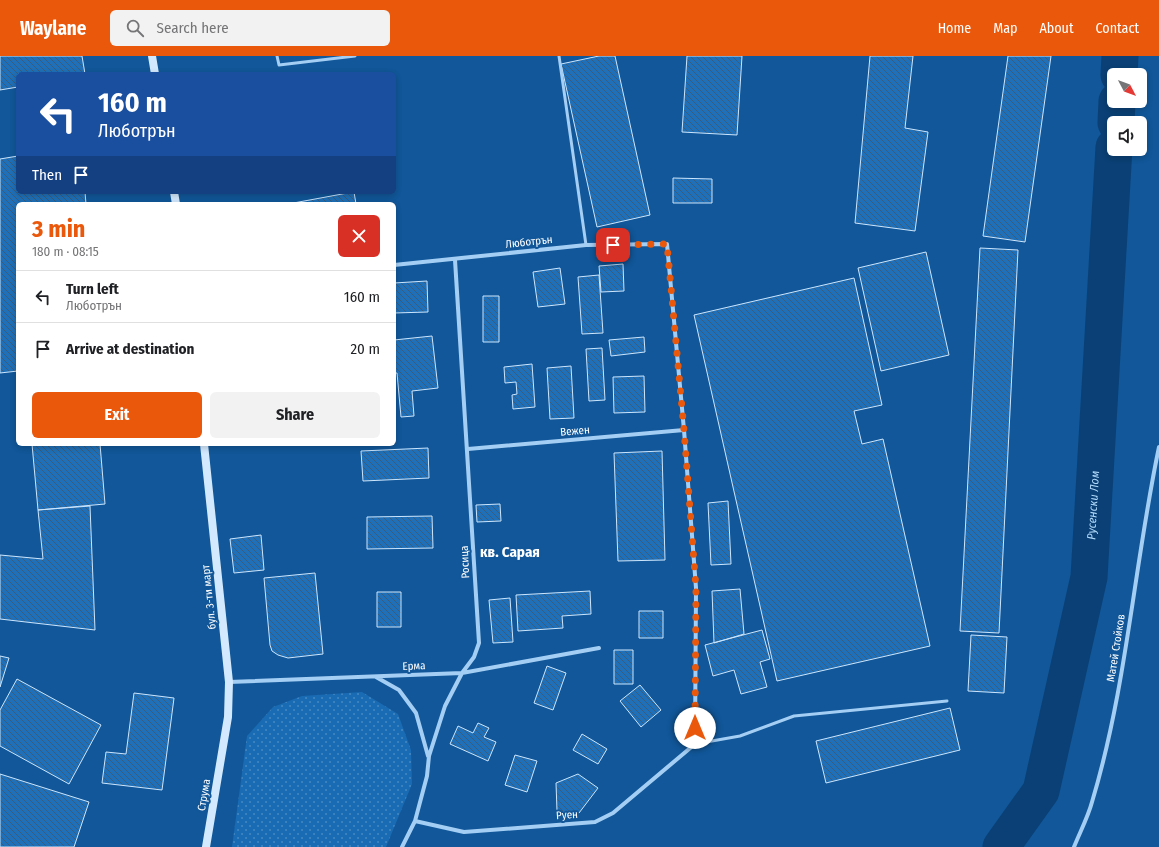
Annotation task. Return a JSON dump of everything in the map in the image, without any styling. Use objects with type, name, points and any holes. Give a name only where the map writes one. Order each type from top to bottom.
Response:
[{"type":"main road","points":[[152,56],[155,72]]},
{"type":"main road","name":"бул. 3-ти март","points":[[204,446],[228,682],[228,717],[223,747]]},
{"type":"main road","name":"Струма","points":[[206,847],[223,747]]},
{"type":"street","name":"Люботрън","points":[[396,265],[455,260],[586,245],[667,244],[684,430]]},
{"type":"street","name":"Росица","points":[[402,847],[415,821],[427,776],[429,756],[445,706],[462,673],[474,657],[479,643],[455,260]]},
{"type":"street","name":"Вежен","points":[[468,449],[684,430]]},
{"type":"street","points":[[684,430],[696,588],[695,744]]},
{"type":"street","name":"Матей Стойков","points":[[1074,847],[1092,803],[1118,697],[1142,537],[1159,447]]},
{"type":"street","name":"Ерма","points":[[228,682],[462,673],[599,648]]},
{"type":"street","points":[[376,676],[399,690],[416,713],[429,756]]},
{"type":"street","name":"Руен","points":[[415,821],[464,832],[595,822],[613,813],[695,744]]},
{"type":"lane","points":[[277,56],[279,65],[355,56]]},
{"type":"lane","points":[[559,56],[586,245]]},
{"type":"lane","points":[[695,744],[740,736],[794,716],[947,701]]},
{"type":"shaded area","points":[[362,692],[398,714],[411,750],[412,784],[386,847],[232,847],[247,736],[273,707],[302,696]]},
{"type":"building","points":[[0,56],[82,56],[85,72],[16,72],[16,87],[0,90]]},
{"type":"building","points":[[599,56],[615,56],[650,215],[597,227],[561,64]]},
{"type":"building","points":[[687,56],[742,56],[737,135],[682,132]]},
{"type":"building","points":[[870,56],[913,56],[905,128],[928,132],[915,231],[855,223]]},
{"type":"building","points":[[1008,56],[1051,56],[1025,242],[983,236]]},
{"type":"building","points":[[16,156],[16,194],[85,194],[86,202],[16,202],[16,371],[0,373],[0,159]]},
{"type":"building","points":[[673,178],[712,179],[712,203],[673,203]]},
{"type":"building","points":[[342,194],[354,194],[356,202],[299,202]]},
{"type":"building","points":[[980,248],[1018,250],[999,633],[960,631]]},
{"type":"building","points":[[926,252],[949,355],[881,371],[858,268]]},
{"type":"building","points":[[623,264],[624,291],[601,292],[599,266]]},
{"type":"building","points":[[560,268],[565,304],[538,307],[533,272]]},
{"type":"building","points":[[599,275],[603,333],[582,334],[578,277]]},
{"type":"building","points":[[854,278],[882,405],[854,411],[862,444],[883,439],[930,646],[777,681],[694,315]]},
{"type":"building","points":[[427,281],[428,312],[396,313],[396,283]]},
{"type":"building","points":[[483,296],[499,296],[499,342],[483,342]]},
{"type":"building","points":[[432,336],[438,388],[412,391],[414,416],[401,417],[396,373],[396,340]]},
{"type":"building","points":[[644,337],[645,352],[611,356],[609,340]]},
{"type":"building","points":[[602,348],[605,400],[589,401],[586,349]]},
{"type":"building","points":[[532,364],[535,407],[513,409],[512,395],[517,394],[516,382],[505,383],[504,367]]},
{"type":"building","points":[[571,366],[574,418],[550,419],[547,368]]},
{"type":"building","points":[[644,376],[645,412],[614,413],[613,377]]},
{"type":"building","points":[[32,446],[100,446],[105,504],[38,510]]},
{"type":"building","points":[[428,448],[429,478],[363,481],[361,451]]},
{"type":"building","points":[[662,451],[665,560],[618,561],[614,453]]},
{"type":"building","points":[[728,501],[731,564],[711,565],[708,503]]},
{"type":"building","points":[[500,504],[501,521],[477,522],[476,505]]},
{"type":"building","points":[[90,506],[95,630],[0,619],[0,555],[43,559],[38,510]]},
{"type":"building","points":[[432,516],[433,548],[367,549],[367,517]]},
{"type":"building","points":[[261,535],[264,570],[234,573],[230,539]]},
{"type":"building","points":[[315,573],[323,654],[288,658],[278,655],[272,651],[270,645],[264,578]]},
{"type":"building","points":[[740,589],[744,634],[714,643],[712,591]]},
{"type":"building","points":[[590,591],[591,614],[562,616],[563,628],[518,631],[516,595]]},
{"type":"building","points":[[377,592],[401,592],[401,627],[377,627]]},
{"type":"building","points":[[510,598],[513,642],[493,643],[489,600]]},
{"type":"building","points":[[639,611],[663,611],[663,638],[639,638]]},
{"type":"building","points":[[762,630],[770,659],[760,662],[767,687],[741,694],[734,670],[713,676],[705,645]]},
{"type":"building","points":[[971,635],[1007,637],[1004,693],[968,691]]},
{"type":"building","points":[[614,650],[633,650],[633,684],[614,684]]},
{"type":"building","points":[[0,656],[9,658],[0,687]]},
{"type":"building","points":[[547,666],[566,673],[553,710],[534,703]]},
{"type":"building","points":[[17,679],[101,725],[69,784],[0,746],[0,710]]},
{"type":"building","points":[[640,685],[661,710],[641,727],[620,701]]},
{"type":"building","points":[[134,693],[174,698],[162,790],[102,783],[106,752],[126,754]]},
{"type":"building","points":[[950,708],[960,750],[826,783],[816,741]]},
{"type":"building","points":[[478,723],[489,728],[484,737],[496,742],[488,761],[450,744],[458,726],[473,733]]},
{"type":"building","points":[[582,734],[607,749],[598,764],[573,750]]},
{"type":"building","points":[[515,755],[537,761],[527,792],[505,785]]},
{"type":"building","points":[[0,774],[89,802],[74,847],[0,847]]},
{"type":"building","points":[[578,774],[598,788],[579,813],[557,811],[556,783]]},
{"type":"waterway","name":"Русенски Лом","points":[[1119,68],[1120,56]]},
{"type":"waterway","name":"Русенски Лом","points":[[1116,116],[1117,108]]},
{"type":"waterway","name":"Русенски Лом","points":[[1001,847],[1041,791],[1089,577],[1113,156]]},
{"type":"district","name":"кв. Сарая","points":[[510,552]]},
{"type":"route","points":[[613,245],[667,244],[684,430],[696,588],[695,728]]}]
